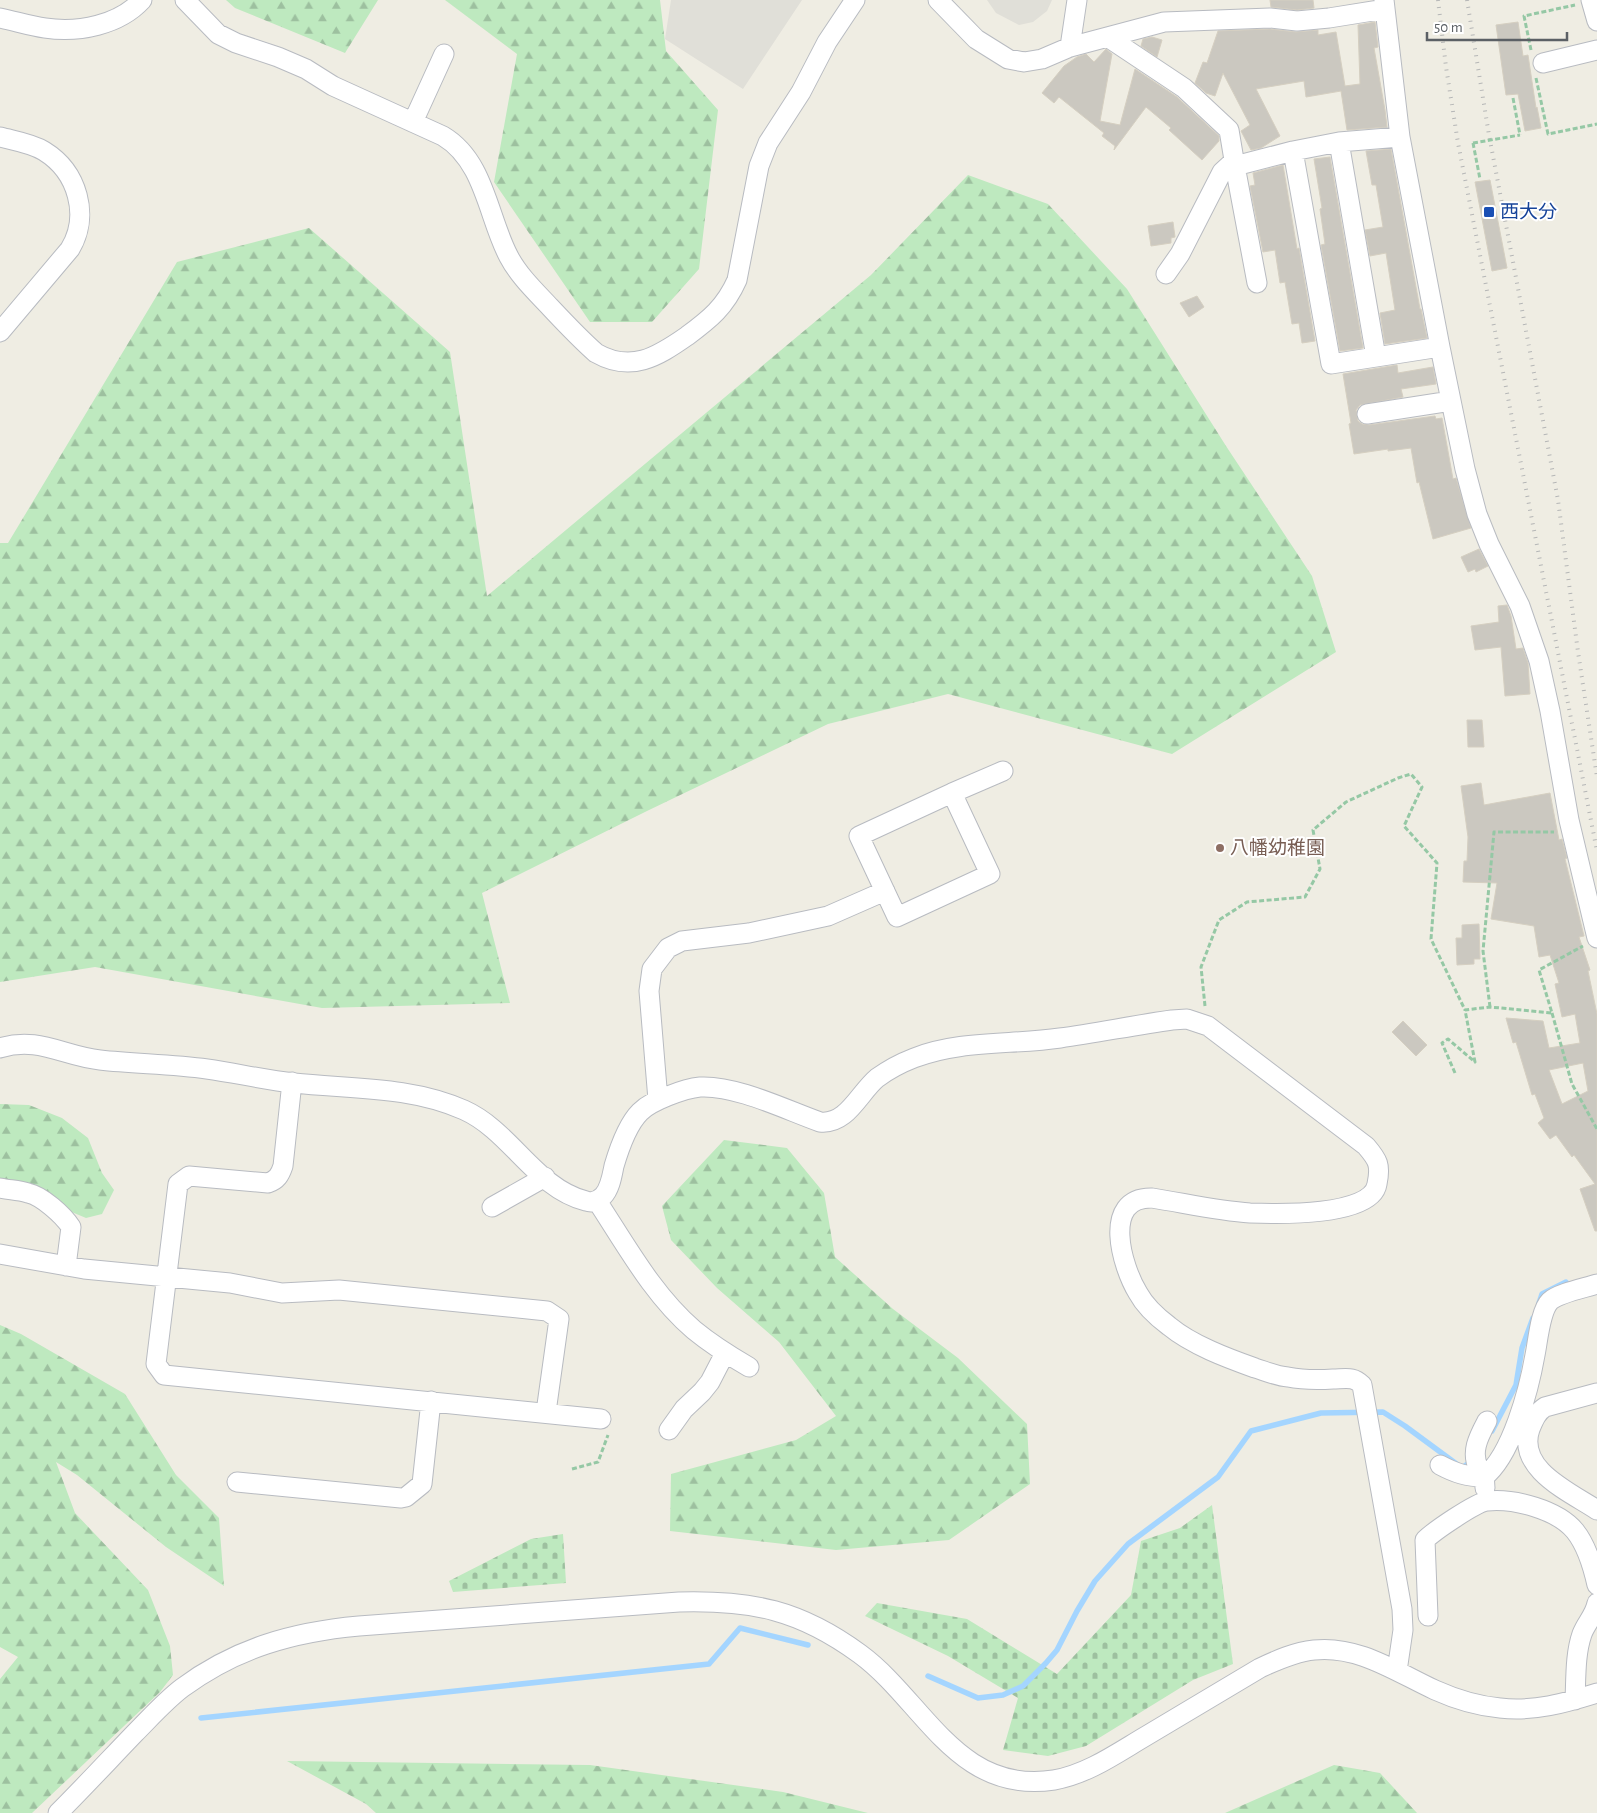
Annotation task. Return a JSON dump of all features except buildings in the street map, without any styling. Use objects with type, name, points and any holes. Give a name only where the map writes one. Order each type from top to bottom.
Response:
[{"type":"street","points":[[0,18],[46,28],[91,26],[123,17],[142,0]]},
{"type":"street","points":[[185,0],[218,34],[236,43],[292,63],[334,86],[455,143],[476,174],[509,258],[516,269],[596,353],[607,359],[622,363],[637,362],[654,357],[667,350],[717,312],[730,296],[739,271],[759,166],[768,143],[801,92],[826,42],[855,0]]},
{"type":"street","points":[[938,0],[976,39],[1008,59],[1024,62],[1042,59],[1070,47],[1164,22],[1270,18],[1297,21],[1329,18],[1384,4],[1400,137],[1465,469],[1477,514],[1489,544],[1520,606],[1539,661],[1550,710],[1593,941]]},
{"type":"street","points":[[1070,47],[1076,0]]},
{"type":"street","points":[[1591,1],[1597,21]]},
{"type":"street","points":[[1109,38],[1184,88],[1229,130],[1257,283]]},
{"type":"street","points":[[1537,65],[1597,50]]},
{"type":"street","points":[[413,122],[444,54]]},
{"type":"street","points":[[0,137],[37,147],[66,170],[76,192],[80,210],[80,221],[76,240],[70,250],[0,332]]},
{"type":"street","points":[[1166,274],[1180,254],[1222,172],[1235,163],[1339,142],[1400,137]]},
{"type":"street","points":[[1339,142],[1376,357]]},
{"type":"street","points":[[1293,151],[1331,364],[1440,347]]},
{"type":"street","points":[[1367,414],[1452,401]]},
{"type":"street","points":[[952,793],[990,874],[897,917],[859,836],[952,793],[1003,771]]},
{"type":"street","points":[[658,1100],[649,991],[652,969],[668,948],[682,941],[749,933],[828,916],[885,891]]},
{"type":"street","points":[[0,1048],[19,1044],[37,1044],[83,1058],[185,1066],[292,1082],[385,1090],[436,1100],[450,1104],[481,1120],[500,1133],[528,1164],[545,1178],[568,1194],[588,1202],[597,1201],[604,1196],[633,1120],[649,1105],[658,1100],[688,1090],[699,1087],[737,1092],[826,1123],[839,1119],[878,1078],[902,1063],[928,1054],[966,1046],[1059,1038],[1172,1020],[1187,1020],[1208,1026],[1366,1146],[1376,1157],[1379,1166],[1377,1188],[1369,1196],[1352,1205],[1304,1213],[1250,1213],[1152,1198],[1138,1199],[1126,1208],[1122,1215],[1119,1234],[1132,1280],[1144,1302],[1170,1327],[1221,1355],[1286,1377],[1352,1379],[1358,1381],[1364,1391],[1402,1610],[1403,1630],[1397,1671]]},
{"type":"street","points":[[292,1082],[283,1166],[280,1175],[274,1181],[268,1183],[188,1176],[178,1184],[156,1364],[164,1375],[602,1418]]},
{"type":"street","points":[[492,1207],[545,1178]]},
{"type":"street","points":[[0,1188],[28,1193],[38,1197],[66,1219],[71,1227],[66,1266]]},
{"type":"street","points":[[597,1201],[650,1281],[665,1300],[694,1330],[749,1367]]},
{"type":"street","points":[[0,1254],[66,1266],[230,1283],[282,1293],[338,1290],[547,1311],[559,1319],[546,1412]]},
{"type":"street","points":[[1479,1465],[1492,1471],[1502,1454],[1523,1406],[1546,1306],[1554,1298],[1597,1284]]},
{"type":"street","points":[[669,1430],[684,1409],[710,1382],[726,1353]]},
{"type":"street","points":[[1597,1393],[1545,1407],[1539,1411],[1529,1433],[1528,1443],[1535,1466],[1547,1477],[1597,1510]]},
{"type":"street","points":[[237,1482],[406,1497],[422,1484],[431,1401]]},
{"type":"street","points":[[1486,1501],[1476,1443],[1487,1421]]},
{"type":"street","points":[[1440,1465],[1453,1472],[1471,1477],[1479,1465]]},
{"type":"street","points":[[1428,1616],[1425,1540],[1433,1533],[1486,1501],[1524,1504],[1541,1508],[1565,1522],[1575,1531],[1583,1543],[1597,1585]]},
{"type":"street","points":[[58,1813],[157,1710],[198,1677],[241,1653],[268,1642],[336,1628],[679,1602],[724,1603],[766,1608],[810,1624],[861,1655],[887,1677],[943,1740],[971,1762],[996,1774],[1025,1780],[1055,1780],[1089,1768],[1260,1668],[1298,1653],[1330,1649],[1350,1653],[1378,1662],[1455,1698],[1500,1708],[1522,1710],[1541,1708],[1597,1693]]},
{"type":"street","points":[[1575,1700],[1579,1647],[1582,1634],[1592,1617],[1597,1603]]},
{"type":"path","points":[[1591,1],[1524,16],[1537,65],[1548,134],[1597,124]]},
{"type":"path","points":[[1480,179],[1473,144],[1520,135],[1513,98]]},
{"type":"path","points":[[1208,1026],[1201,967],[1219,920],[1247,902],[1305,897],[1320,869],[1313,830],[1346,802],[1411,774],[1422,787],[1404,826],[1437,862],[1431,939],[1465,1010],[1475,1062],[1448,1039],[1442,1043],[1455,1073]]},
{"type":"path","points":[[1490,1007],[1483,951],[1494,832],[1572,832]]},
{"type":"path","points":[[1593,941],[1539,970],[1572,1084],[1597,1129]]},
{"type":"path","points":[[1465,1010],[1490,1007],[1552,1013]]},
{"type":"path","points":[[572,1469],[598,1462],[608,1435],[602,1418]]},
{"type":"shaded area","points":[[671,0],[802,0],[743,89],[665,39]]},
{"type":"shaded area","points":[[987,0],[1052,0],[1047,11],[1033,22],[1019,25],[996,13]]},
{"type":"green space","points":[[226,0],[378,0],[345,53],[235,8]]},
{"type":"green space","points":[[445,0],[660,0],[666,51],[718,110],[699,269],[652,322],[590,322],[494,182],[517,54]]},
{"type":"green space","points":[[968,175],[1048,204],[1127,289],[1226,446],[1312,576],[1336,652],[1172,754],[948,694],[828,724],[482,893],[510,1003],[322,1008],[95,967],[0,982],[0,543],[8,543],[177,262],[309,228],[450,352],[487,596],[871,275]]},
{"type":"green space","points":[[0,1104],[29,1105],[62,1118],[88,1138],[102,1173],[114,1190],[102,1214],[86,1218],[0,1182]]},
{"type":"green space","points":[[724,1140],[787,1148],[824,1193],[835,1257],[893,1309],[958,1358],[1027,1424],[1030,1484],[949,1540],[836,1550],[670,1531],[671,1474],[796,1440],[836,1416],[779,1342],[717,1288],[671,1240],[662,1206]]},
{"type":"green space","points":[[0,1325],[21,1334],[125,1394],[176,1475],[219,1518],[224,1586],[166,1547],[77,1475],[56,1462],[75,1513],[148,1590],[170,1646],[173,1675],[160,1692],[32,1813],[0,1813],[0,1679],[18,1657],[0,1647]]},
{"type":"green space","points":[[1212,1505],[1233,1664],[1193,1680],[1086,1746],[1048,1756],[1003,1750],[1018,1698],[948,1656],[865,1616],[877,1603],[967,1619],[1057,1674],[1131,1595],[1141,1541],[1180,1528]]},
{"type":"green space","points":[[563,1534],[566,1583],[453,1592],[449,1581],[531,1539]]},
{"type":"green space","points":[[287,1761],[590,1765],[783,1792],[868,1813],[376,1813],[366,1804]]},
{"type":"green space","points":[[1334,1765],[1380,1773],[1417,1813],[1225,1813]]},
{"type":"waterway","points":[[1539,1303],[1542,1294],[1566,1282]]},
{"type":"waterway","points":[[1492,1431],[1516,1385],[1522,1348],[1533,1318]]},
{"type":"waterway","points":[[928,1676],[978,1698],[1003,1695],[1023,1686],[1057,1650],[1095,1581],[1128,1544],[1218,1477],[1251,1431],[1321,1413],[1383,1412],[1462,1468],[1473,1460]]},
{"type":"waterway","points":[[201,1718],[709,1664],[740,1628],[808,1645]]},
{"type":"railway","points":[[1438,0],[1458,143],[1597,851]]},
{"type":"railway","points":[[1467,0],[1489,135],[1558,500],[1597,777]]},
{"type":"place","name":"西大分","points":[[1489,212]]},
{"type":"place","name":"八幡幼稚園","points":[[1220,848]]}]
